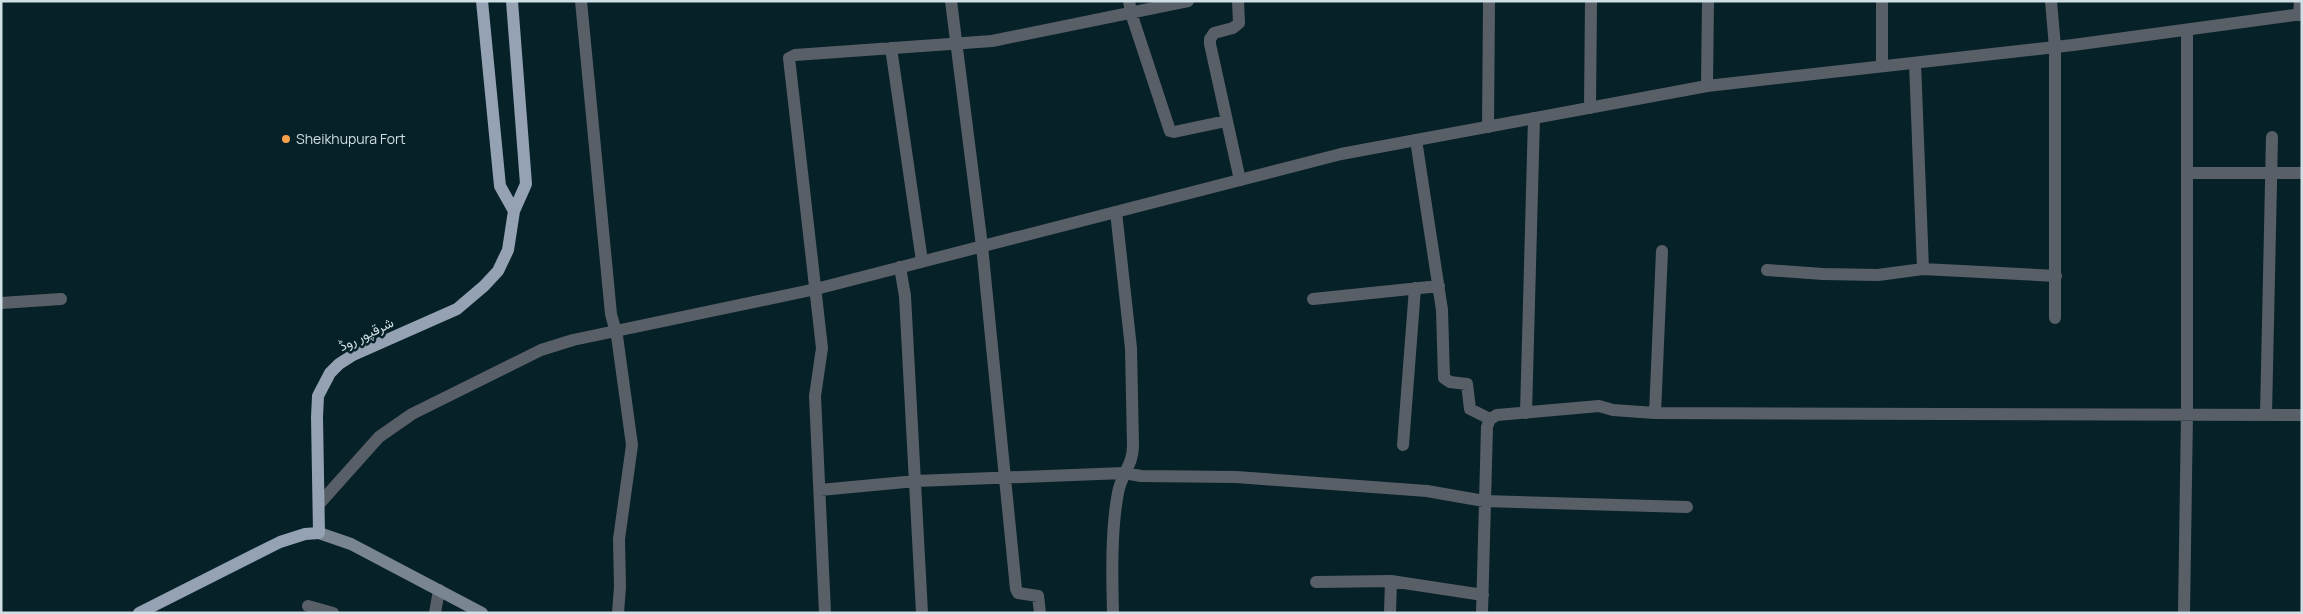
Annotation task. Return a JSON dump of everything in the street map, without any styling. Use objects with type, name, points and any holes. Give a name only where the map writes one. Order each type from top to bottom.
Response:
[{"type":"main road","points":[[482,1],[500,186],[514,211]]},
{"type":"main road","name":"شرقپور روڈ","points":[[319,533],[318,396],[330,373],[338,364],[353,355],[457,309],[498,271],[508,250],[514,211],[526,184],[512,1]]},
{"type":"main road","points":[[138,613],[280,542],[305,534],[319,533],[344,541],[482,613]]},
{"type":"street","points":[[580,1],[611,314],[632,445],[619,539],[620,587],[618,613]]},
{"type":"street","points":[[951,1],[982,246],[1016,589],[1021,595],[1038,596],[1040,613]]},
{"type":"street","points":[[825,613],[815,396],[822,348],[788,60],[791,56],[795,55],[992,41],[1130,7],[1188,1]]},
{"type":"street","points":[[1238,1],[1239,24],[1233,28],[1214,33],[1210,39],[1240,180]]},
{"type":"street","points":[[1488,127],[1489,1]]},
{"type":"street","points":[[1590,108],[1591,1]]},
{"type":"street","points":[[1708,1],[1708,86]]},
{"type":"street","points":[[1882,1],[1882,66]]},
{"type":"street","points":[[2050,1],[2055,47],[2056,318]]},
{"type":"street","points":[[320,503],[379,437],[412,414],[541,350],[615,331],[816,289],[1341,154],[1708,86],[2055,47],[2301,14],[2300,1]]},
{"type":"street","points":[[1130,7],[1170,131],[1174,132],[1226,121]]},
{"type":"street","points":[[2184,613],[2187,414],[2187,30]]},
{"type":"street","points":[[891,48],[922,262]]},
{"type":"street","points":[[1915,63],[1923,268]]},
{"type":"street","points":[[1526,413],[1534,118]]},
{"type":"street","points":[[2266,415],[2272,136]]},
{"type":"street","points":[[1416,140],[1443,320],[1444,378],[1448,382],[1467,384],[1470,409],[1490,419]]},
{"type":"street","points":[[2188,173],[2302,173]]},
{"type":"street","points":[[1113,613],[1113,553],[1117,495],[1124,473],[1130,466],[1133,456],[1128,311],[1116,212]]},
{"type":"street","points":[[1655,413],[1662,251]]},
{"type":"street","points":[[900,267],[905,296],[922,613]]},
{"type":"street","points":[[1767,270],[1878,275],[1923,268],[2056,276]]},
{"type":"street","points":[[1313,300],[1438,286]]},
{"type":"street","points":[[1403,445],[1415,288]]},
{"type":"street","points":[[1,303],[61,299]]},
{"type":"street","points":[[1482,613],[1487,426],[1490,419],[1497,415],[1599,406],[1613,410],[1655,413],[2302,415]]},
{"type":"street","points":[[820,490],[916,481],[1004,476],[1124,473],[1147,476],[1236,477],[1427,491],[1484,502],[1687,506]]},
{"type":"street","points":[[1316,582],[1391,581],[1482,595]]},
{"type":"street","points":[[1390,613],[1391,581]]},
{"type":"street","points":[[435,613],[439,590]]},
{"type":"street","points":[[308,606],[333,613]]},
{"type":"place","name":"Sheikhupura Fort","points":[[286,139]]}]
